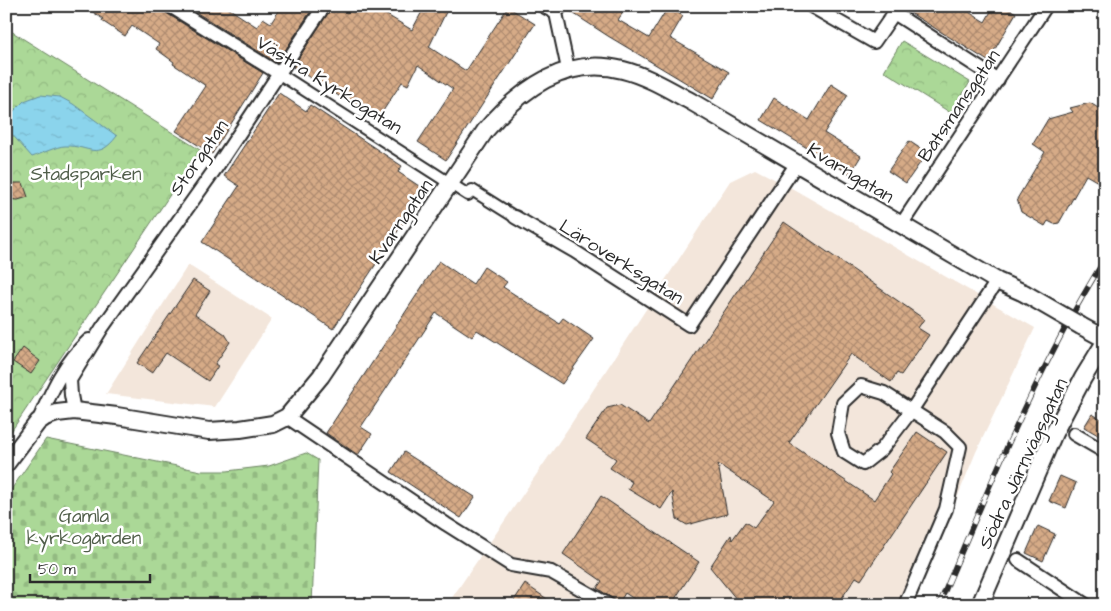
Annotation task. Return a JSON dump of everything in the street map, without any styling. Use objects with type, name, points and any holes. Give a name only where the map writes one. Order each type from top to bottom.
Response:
[{"type":"street","name":"Västra Kyrkogatan","points":[[170,6],[450,182],[470,192]]},
{"type":"street","name":"Storgatan","points":[[74,411],[70,380],[102,328],[218,165],[324,6]]},
{"type":"street","points":[[543,6],[559,10],[568,69]]},
{"type":"street","points":[[811,6],[874,42],[894,13],[998,80]]},
{"type":"street","name":"Båtsmansgatan","points":[[901,225],[1046,6]]},
{"type":"street","name":"Kvarngatan","points":[[38,422],[45,417],[57,413],[74,411],[209,430],[240,430],[273,424],[287,417],[321,376],[485,131],[515,99],[545,79],[568,69],[613,68],[625,70],[656,83],[797,163],[997,281],[1024,293],[1105,340]]},
{"type":"street","name":"Läroverksgatan","points":[[470,192],[574,252],[689,325],[797,163]]},
{"type":"street","points":[[905,605],[946,509],[960,446],[945,432],[911,410],[884,393],[861,386],[843,403],[838,433],[844,452],[863,464],[882,449],[911,410],[997,281]]},
{"type":"street","name":"Storgatan","points":[[6,464],[38,422],[68,362],[102,328]]},
{"type":"street","name":"Södra Järnvägsgatan","points":[[980,605],[1054,433],[1105,340]]},
{"type":"street","points":[[287,417],[446,524],[511,564],[551,572],[609,605]]},
{"type":"street","points":[[1074,434],[1105,452]]},
{"type":"street","points":[[1018,560],[1086,605]]},
{"type":"shaded area","points":[[755,169],[1035,328],[976,452],[913,605],[447,605],[569,427],[730,181]]},
{"type":"shaded area","points":[[188,265],[272,319],[215,407],[106,394]]},
{"type":"green space","name":"Stadsparken","points":[[6,28],[200,150],[6,439]]},
{"type":"green space","points":[[902,41],[970,82],[951,113],[884,71]]},
{"type":"green space","name":"Gamla kyrkogården","points":[[46,439],[201,471],[227,471],[269,466],[306,453],[318,460],[312,605],[6,605],[6,497]]},
{"type":"water","points":[[40,95],[60,97],[73,104],[117,136],[110,144],[98,150],[62,146],[32,157],[10,132],[6,132],[6,119],[24,101]]},
{"type":"building","points":[[84,6],[162,6],[166,13],[263,73],[212,154],[176,131],[206,86],[173,64],[174,62],[156,49],[159,44],[132,26],[125,36]]},
{"type":"building","points":[[186,6],[225,6],[257,27],[263,18],[271,23],[282,6],[314,6],[277,63]]},
{"type":"building","points":[[332,6],[372,6],[412,30],[425,6],[449,6],[429,47],[466,71],[508,7],[535,24],[446,160],[418,142],[453,89],[418,65],[408,85],[402,82],[377,120],[293,67]]},
{"type":"building","points":[[569,6],[627,6],[618,20],[649,38],[668,7],[683,16],[670,38],[729,72],[713,99],[608,36],[568,10]]},
{"type":"building","points":[[899,6],[959,6],[985,22],[994,6],[1004,6],[1016,13],[988,61]]},
{"type":"building","points":[[831,84],[848,95],[824,133],[861,156],[850,174],[761,120],[774,98],[809,120]]},
{"type":"building","points":[[279,93],[306,111],[310,105],[402,166],[398,172],[425,190],[333,329],[202,242],[239,186],[224,176]]},
{"type":"building","points":[[1090,103],[1105,112],[1105,170],[1098,182],[1086,175],[1059,223],[1054,224],[1048,221],[1045,226],[1021,212],[1017,199],[1045,152],[1033,144],[1048,119],[1073,112],[1070,108]]},
{"type":"building","points":[[909,141],[927,153],[906,183],[888,171]]},
{"type":"building","points":[[15,183],[23,183],[28,197],[18,200],[6,199],[7,187]]},
{"type":"building","points":[[784,222],[924,319],[918,328],[929,335],[901,375],[897,373],[891,382],[851,354],[789,443],[874,500],[891,474],[889,472],[917,432],[947,452],[861,580],[856,577],[837,605],[741,605],[710,567],[731,535],[732,540],[745,522],[754,528],[774,501],[718,464],[727,514],[687,525],[677,519],[672,492],[661,509],[628,489],[632,482],[610,468],[616,459],[586,439],[607,408],[620,405],[649,424]]},
{"type":"building","points":[[439,261],[473,284],[484,267],[507,282],[503,287],[559,323],[563,318],[594,339],[562,384],[477,330],[472,337],[436,313],[361,427],[372,434],[358,455],[326,433]]},
{"type":"building","points":[[193,280],[210,291],[195,314],[225,334],[230,342],[215,364],[218,366],[208,381],[166,353],[152,373],[137,363]]},
{"type":"building","points":[[23,348],[40,361],[31,374],[13,362]]},
{"type":"building","points":[[1092,414],[1105,421],[1105,439],[1084,427]]},
{"type":"building","points":[[404,452],[475,497],[461,518],[391,472]]},
{"type":"building","points":[[1060,476],[1076,483],[1066,508],[1049,501]]},
{"type":"building","points":[[601,496],[699,562],[671,605],[643,605],[625,593],[619,603],[597,588],[602,581],[563,554]]},
{"type":"building","points":[[1038,526],[1055,534],[1043,561],[1026,553]]},
{"type":"building","points":[[525,584],[556,605],[511,605]]},
{"type":"railway","points":[[939,605],[996,472],[1036,385],[1057,342],[1105,259]]}]
